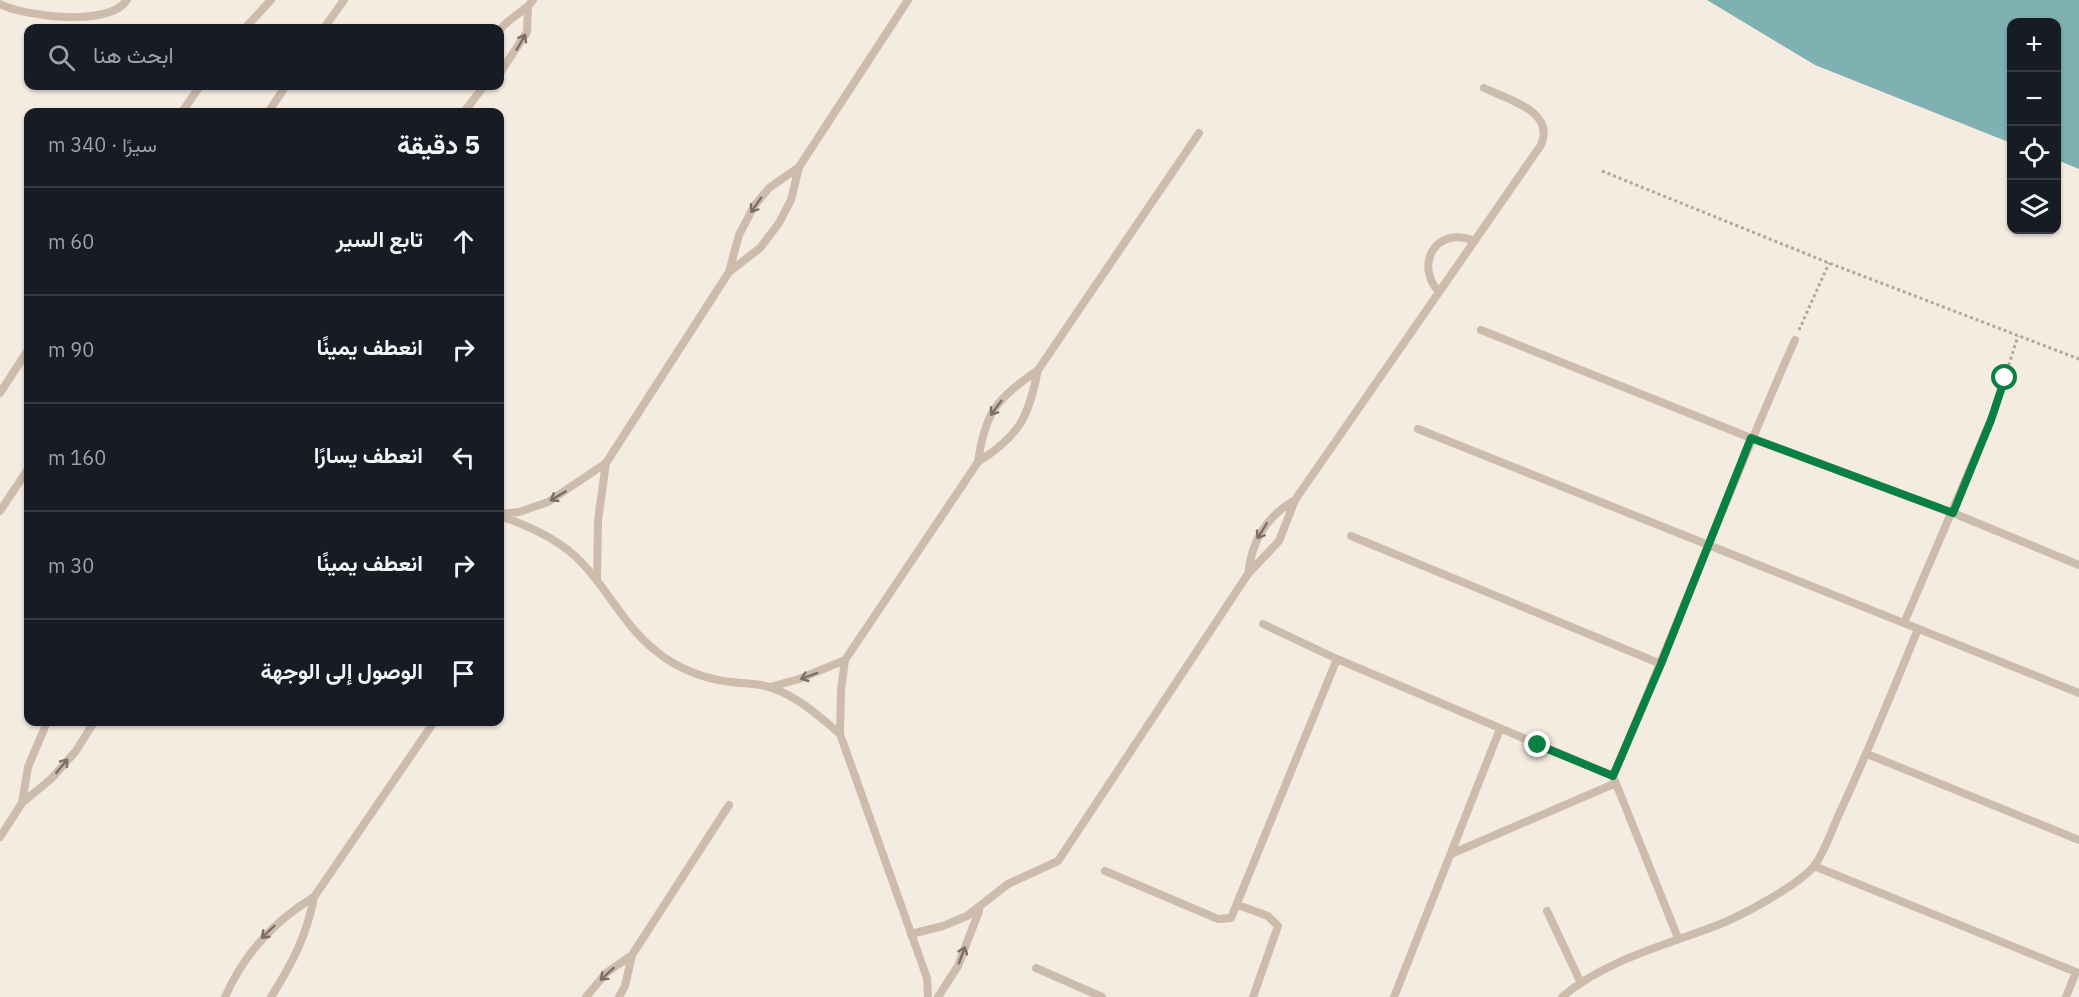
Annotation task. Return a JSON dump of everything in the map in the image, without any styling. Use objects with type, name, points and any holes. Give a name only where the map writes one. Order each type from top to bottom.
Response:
[{"type":"lane","points":[[0,4],[32,14],[92,17],[110,14],[126,0]]},
{"type":"lane","points":[[249,24],[271,0]]},
{"type":"lane","points":[[327,24],[344,0]]},
{"type":"lane","points":[[729,272],[760,248],[779,224],[792,200],[799,167],[908,0]]},
{"type":"lane","points":[[504,24],[531,3]]},
{"type":"lane","points":[[504,67],[527,32],[531,3]]},
{"type":"lane","points":[[911,933],[943,926],[979,909],[1008,884],[1053,865],[1063,856],[1248,574],[1279,541],[1295,500],[1541,145],[1545,133],[1537,114],[1484,88]]},
{"type":"lane","points":[[185,108],[197,90]]},
{"type":"lane","points":[[271,108],[283,90]]},
{"type":"lane","points":[[467,108],[478,90]]},
{"type":"lane","points":[[978,462],[982,431],[993,408],[1011,390],[1038,370],[1199,133]]},
{"type":"lane","points":[[504,514],[548,502],[606,463],[729,272],[739,235],[754,206],[769,188],[799,167]]},
{"type":"lane","points":[[1439,292],[1429,278],[1428,261],[1431,253],[1442,241],[1450,238],[1467,238],[1474,241]]},
{"type":"lane","points":[[1481,330],[1751,438],[1953,513],[2079,565]]},
{"type":"lane","points":[[1678,938],[1615,780],[1751,438],[1795,340]]},
{"type":"lane","points":[[0,393],[24,356]]},
{"type":"lane","points":[[928,997],[927,978],[840,734],[845,660],[978,462],[1005,444],[1021,423],[1031,402],[1038,370]]},
{"type":"lane","points":[[1904,622],[1953,513],[1991,420]]},
{"type":"lane","points":[[1418,429],[2079,693]]},
{"type":"lane","points":[[597,580],[598,520],[606,463]]},
{"type":"lane","points":[[0,511],[24,475]]},
{"type":"lane","points":[[1248,574],[1254,544],[1261,530],[1282,508],[1295,500]]},
{"type":"lane","points":[[504,517],[526,525],[556,542],[581,562],[597,580],[627,623],[656,651],[692,673],[727,682],[770,687],[800,701],[840,734]]},
{"type":"lane","points":[[1351,536],[1661,664]]},
{"type":"lane","points":[[1263,624],[1615,780]]},
{"type":"lane","points":[[1562,997],[1580,981],[1678,938],[1719,925],[1752,908],[1782,891],[1814,866],[1867,754],[1918,628]]},
{"type":"lane","points":[[1105,871],[1218,919],[1231,918],[1338,659]]},
{"type":"lane","points":[[770,687],[799,680],[845,660]]},
{"type":"lane","points":[[22,803],[28,767],[45,726]]},
{"type":"lane","points":[[0,837],[22,803],[51,779],[75,751],[91,726]]},
{"type":"lane","points":[[271,997],[293,962],[308,928],[314,897],[431,726]]},
{"type":"lane","points":[[1394,997],[1500,729]]},
{"type":"lane","points":[[1867,754],[2078,838]]},
{"type":"lane","points":[[1450,854],[1615,780]]},
{"type":"lane","points":[[619,997],[625,986],[632,955],[729,805]]},
{"type":"lane","points":[[1814,866],[2078,969],[2066,997]]},
{"type":"lane","points":[[225,997],[259,941],[288,913],[314,897]]},
{"type":"lane","points":[[1238,905],[1268,916],[1278,926],[1253,997]]},
{"type":"lane","points":[[938,997],[958,966],[979,909]]},
{"type":"lane","points":[[1547,911],[1580,981]]},
{"type":"lane","points":[[586,997],[606,973],[632,955]]},
{"type":"lane","points":[[1036,968],[1102,997]]},
{"type":"path","points":[[1602,171],[1829,263],[2079,359]]},
{"type":"path","points":[[1795,340],[1829,263]]},
{"type":"path","points":[[1991,420],[2018,336]]},
{"type":"water","points":[[1707,0],[2079,0],[2079,169],[2061,162],[2061,18],[2007,18],[2007,141],[1815,65]]},
{"type":"route","points":[[1538,745],[1613,776],[1661,664],[1751,438],[1953,513],[1991,420],[2005,378]]}]
